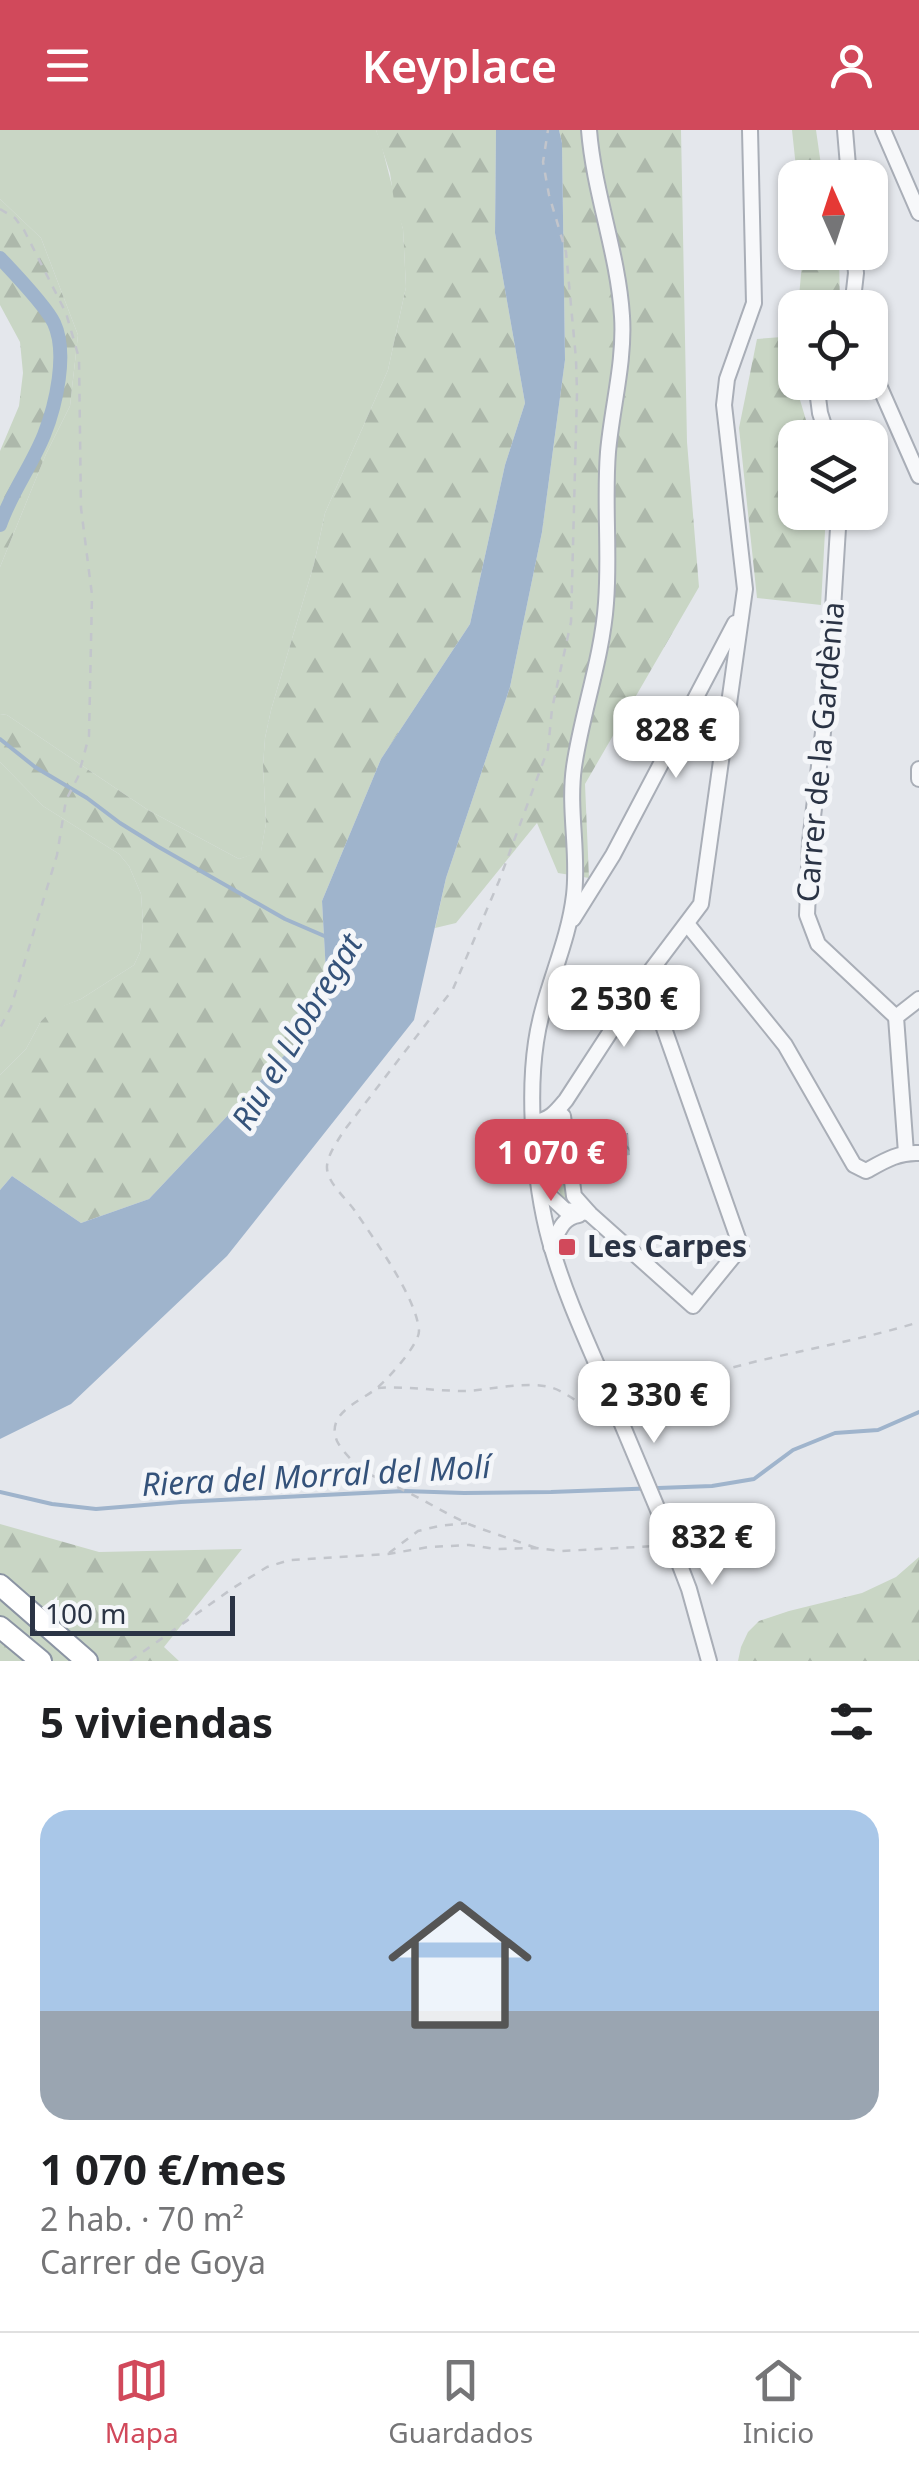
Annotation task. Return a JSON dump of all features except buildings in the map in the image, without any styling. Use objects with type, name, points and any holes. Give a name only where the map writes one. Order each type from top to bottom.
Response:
[{"type":"highway","points":[[0,1586],[88,1661]]},
{"type":"highway","points":[[0,1626],[41,1661]]},
{"type":"street","points":[[588,130],[618,281],[622,340],[608,456],[604,629],[572,787],[576,867],[569,924],[536,1043],[537,1162],[551,1247],[561,1278],[673,1546],[709,1661]]},
{"type":"street","points":[[534,1122],[545,1121],[566,1100],[646,976],[701,904],[745,590],[724,406],[727,379],[754,302],[750,130]]},
{"type":"street","points":[[845,130],[848,160]]},
{"type":"street","points":[[883,130],[919,213]]},
{"type":"street","points":[[885,400],[919,476]]},
{"type":"street","name":"Carrer de la Gardènia","points":[[838,530],[828,690],[810,842],[806,915],[818,944],[896,1017]]},
{"type":"street","points":[[569,924],[613,855],[741,610]]},
{"type":"street","points":[[919,769],[919,779]]},
{"type":"street","points":[[688,924],[785,1045],[854,1165],[866,1170],[892,1157],[913,1153],[896,1017],[919,999]]},
{"type":"street","points":[[563,1116],[574,1196],[693,1306],[742,1248],[646,976]]},
{"type":"street","points":[[537,1162],[563,1116],[566,1100]]},
{"type":"street","points":[[540,1186],[565,1210],[590,1214]]},
{"type":"street","points":[[551,1247],[570,1216],[590,1214]]},
{"type":"path","points":[[536,1548],[467,1524],[364,1471],[338,1441],[334,1426],[338,1418],[378,1388],[411,1351],[418,1331],[402,1285],[328,1174],[330,1155],[343,1132],[453,990],[548,748],[552,708],[571,622],[576,359],[566,252],[543,162],[548,130]]},
{"type":"path","points":[[0,209],[14,218],[30,241],[66,314],[79,358],[80,508],[92,596],[90,736],[78,777],[66,800],[57,855],[11,1007],[0,1028]]},
{"type":"path","points":[[627,1409],[679,1382],[919,1322]]},
{"type":"path","points":[[610,1361],[633,1386],[656,1392]]},
{"type":"path","points":[[378,1388],[470,1391],[535,1386],[553,1388],[598,1412],[612,1410]]},
{"type":"path","points":[[388,1554],[418,1531],[467,1524]]},
{"type":"path","points":[[130,1661],[234,1588],[267,1568],[290,1560],[456,1545],[562,1552],[673,1546]]},
{"type":"green space","points":[[0,130],[376,130],[381,143],[403,229],[406,287],[388,370],[325,513],[271,710],[263,766],[266,823],[261,852],[239,859],[148,810],[0,714],[0,567],[70,406],[78,335],[41,238],[0,199]]},
{"type":"green space","points":[[376,130],[496,130],[495,233],[525,403],[505,465],[470,624],[381,759],[322,901],[328,1009],[149,1199],[81,1223],[12,1176],[0,1190],[0,1075],[26,1049],[41,1021],[52,1010],[81,999],[134,965],[140,952],[143,922],[141,894],[119,854],[43,806],[0,762],[0,714],[148,810],[239,859],[261,851],[266,823],[263,766],[271,710],[325,513],[388,370],[406,287],[403,229]]},
{"type":"green space","points":[[559,130],[681,130],[687,442],[699,587],[585,784],[589,878],[558,873],[537,823],[456,923],[435,928],[446,878],[510,687],[542,532],[565,360]]},
{"type":"green space","points":[[792,130],[816,130],[820,160],[795,160]]},
{"type":"green space","points":[[0,199],[41,238],[78,335],[70,406],[0,567],[0,451],[19,406],[23,373],[20,342],[0,305]]},
{"type":"green space","points":[[801,270],[839,270],[840,290],[800,290]]},
{"type":"green space","points":[[778,337],[778,400],[800,400],[806,420],[778,420],[778,530],[825,530],[821,605],[757,598],[739,428],[757,339]]},
{"type":"green space","points":[[0,762],[43,806],[119,854],[141,894],[143,922],[140,952],[134,965],[81,999],[52,1011],[41,1021],[26,1049],[0,1075]]},
{"type":"green space","points":[[557,1141],[568,1192],[565,1201],[554,1172]]},
{"type":"green space","points":[[0,1524],[99,1552],[242,1549],[164,1647],[179,1661],[0,1661]]},
{"type":"green space","points":[[919,1557],[919,1661],[738,1661],[748,1632],[759,1621],[862,1593],[896,1577]]},
{"type":"water","points":[[496,130],[559,130],[565,360],[542,532],[510,687],[446,878],[414,1020],[227,1256],[71,1404],[0,1439],[0,1190],[12,1176],[81,1223],[149,1199],[328,1009],[322,901],[381,759],[470,624],[505,465],[525,403],[495,233]]},
{"type":"waterway","points":[[0,258],[54,323],[60,349],[53,409],[0,525]]},
{"type":"waterway","name":"Riu el Llobregat","points":[[0,739],[35,767],[157,846],[285,919],[329,938]]},
{"type":"waterway","name":"Riera del Morral del Molí","points":[[0,1492],[96,1509],[404,1491],[551,1492],[712,1486],[754,1479],[793,1450],[835,1433],[878,1430],[919,1412]]},
{"type":"place","name":"Les Carpes","points":[[567,1247]]}]
